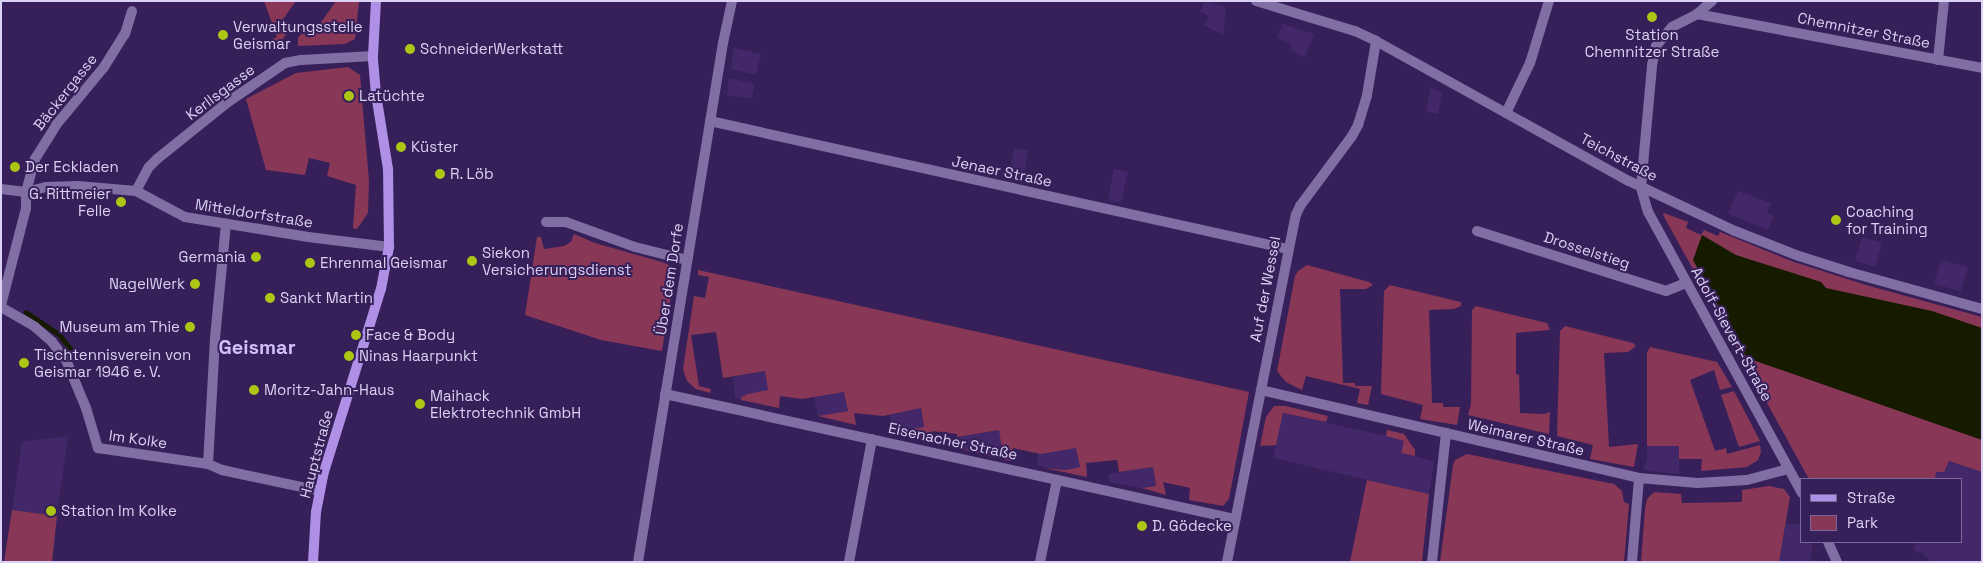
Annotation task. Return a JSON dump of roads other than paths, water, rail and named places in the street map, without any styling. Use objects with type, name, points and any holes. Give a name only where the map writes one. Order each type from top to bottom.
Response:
[{"type":"main road","name":"Hauptstraße","points":[[313,562],[316,512],[327,459],[381,289],[389,247],[388,169],[377,102],[374,56],[376,1]]},
{"type":"street","name":"Über dem Dorfe","points":[[638,562],[710,121],[732,1]]},
{"type":"street","name":"Teichstraße","points":[[1256,1],[1355,31],[1376,41],[1641,187],[1735,231],[1796,255],[1897,286],[1982,309]]},
{"type":"street","points":[[1506,114],[1530,63],[1549,1]]},
{"type":"street","points":[[1641,187],[1654,52],[1667,31],[1686,18],[1697,14],[1712,1]]},
{"type":"street","points":[[1938,60],[1944,1]]},
{"type":"street","name":"Bäckergasse","points":[[26,192],[35,159],[56,125],[104,67],[125,34],[132,11]]},
{"type":"street","name":"Chemnitzer Straße","points":[[1697,14],[1982,68]]},
{"type":"street","name":"Auf der Wessel","points":[[1227,562],[1288,249],[1300,206],[1358,126],[1365,104],[1376,41]]},
{"type":"street","name":"Kerllsgasse","points":[[136,190],[149,167],[157,159],[228,102],[285,63],[301,60],[374,56]]},
{"type":"street","name":"Jenaer Straße","points":[[710,121],[1288,249]]},
{"type":"street","name":"Mitteldorfstraße","points":[[1,189],[26,192],[46,187],[78,186],[136,190],[185,218],[389,247]]},
{"type":"street","name":"Adolf-Sievert-Straße","points":[[1641,187],[1648,212],[1800,490]]},
{"type":"street","name":"Im Kolke","points":[[26,192],[26,208],[1,306],[35,327],[52,342],[66,360],[86,408],[98,448],[208,464],[222,470],[320,491]]},
{"type":"street","points":[[546,222],[566,222],[635,247],[687,260]]},
{"type":"street","points":[[208,464],[215,338],[226,224]]},
{"type":"street","name":"Drosselstieg","points":[[1477,230],[1666,291],[1686,283]]},
{"type":"street","name":"Weimarer Straße","points":[[1260,390],[1639,478],[1698,483],[1747,480],[1788,469]]},
{"type":"street","name":"Eisenacher Straße","points":[[665,394],[1235,519]]},
{"type":"street","points":[[1432,562],[1446,434]]},
{"type":"street","points":[[849,562],[872,439]]},
{"type":"street","points":[[1632,562],[1639,478]]},
{"type":"street","points":[[1040,562],[1057,480]]},
{"type":"street","points":[[1828,543],[1837,562]]},
{"type":"waterway","points":[[26,312],[59,334],[77,357],[88,358]]},
{"type":"place","name":"Station Chemnitzer Straße","points":[[1652,17]]},
{"type":"place","name":"Verwaltungsstelle Geismar","points":[[223,35]]},
{"type":"place","name":"SchneiderWerkstatt","points":[[410,49]]},
{"type":"place","name":"Latüchte","points":[[349,96]]},
{"type":"place","name":"Küster","points":[[401,147]]},
{"type":"place","name":"Der Eckladen","points":[[15,167]]},
{"type":"place","name":"R. Löb","points":[[440,174]]},
{"type":"place","name":"G. Rittmeier Felle","points":[[121,202]]},
{"type":"place","name":"Coaching for Training","points":[[1836,220]]},
{"type":"place","name":"Germania","points":[[256,257]]},
{"type":"place","name":"Siekon Versicherungsdienst","points":[[472,261]]},
{"type":"place","name":"Ehrenmal Geismar","points":[[310,263]]},
{"type":"place","name":"NagelWerk","points":[[195,284]]},
{"type":"place","name":"Sankt Martin","points":[[270,298]]},
{"type":"place","name":"Museum am Thie","points":[[190,327]]},
{"type":"place","name":"Face & Body","points":[[356,335]]},
{"type":"place","name":"Ninas Haarpunkt","points":[[349,356]]},
{"type":"place","name":"Tischtennisverein von Geismar 1946 e. V.","points":[[24,363]]},
{"type":"place","name":"Moritz-Jahn-Haus","points":[[254,390]]},
{"type":"place","name":"Maihack Elektrotechnik GmbH","points":[[420,404]]},
{"type":"place","name":"Station Im Kolke","points":[[51,511]]},
{"type":"place","name":"D. Gödecke","points":[[1142,526]]},
{"type":"district","name":"Geismar","points":[[257,347]]}]
